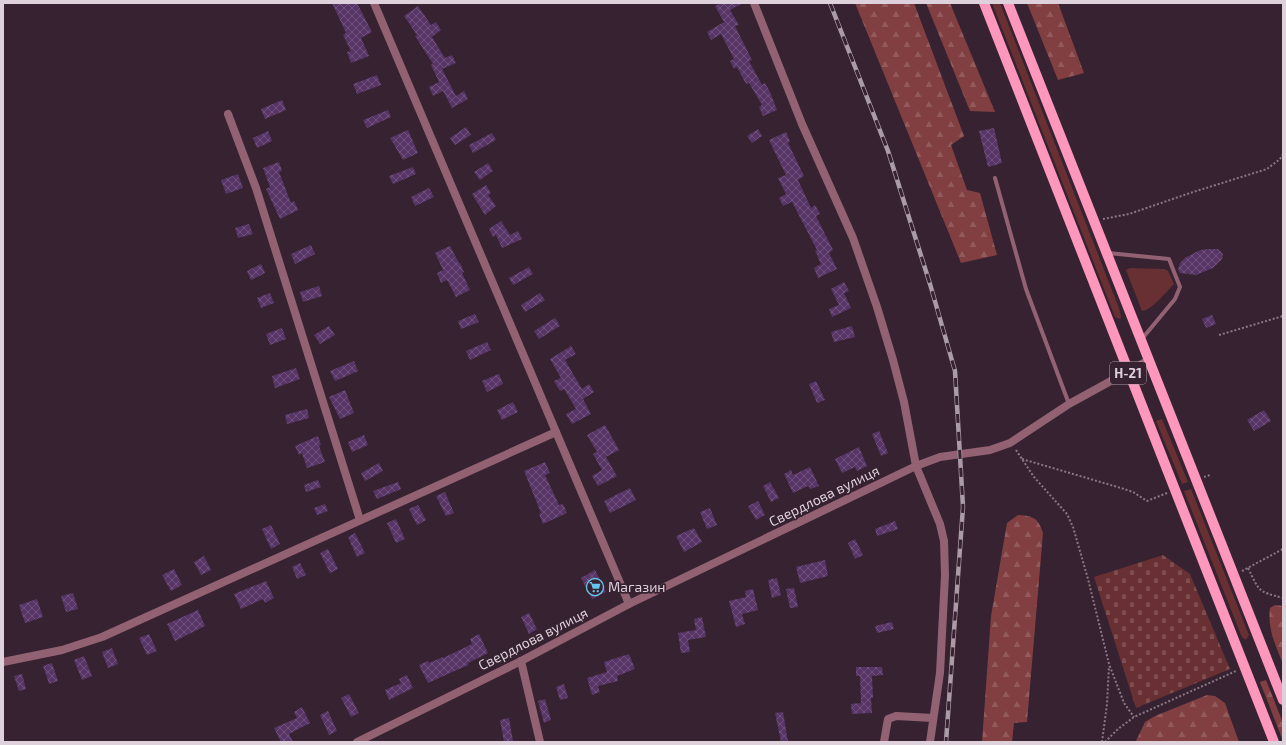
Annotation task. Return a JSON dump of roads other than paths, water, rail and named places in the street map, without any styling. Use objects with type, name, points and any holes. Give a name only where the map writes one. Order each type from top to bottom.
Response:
[{"type":"main road","name":"Н-21","points":[[984,3],[1274,742]]},
{"type":"main road","name":"Н-21","points":[[1008,3],[1283,700]]},
{"type":"street","points":[[374,3],[628,604]]},
{"type":"street","points":[[754,3],[802,124],[856,245],[894,360],[904,402],[916,466],[940,524],[944,541],[945,575],[940,673],[930,742]]},
{"type":"street","points":[[228,114],[256,188],[360,520]]},
{"type":"street","name":"Свердлова вулиця","points":[[357,742],[521,661],[628,604],[916,466],[940,456],[990,450],[1010,443],[1069,404],[1149,360]]},
{"type":"street","points":[[3,662],[62,650],[102,637],[556,432]]},
{"type":"street","points":[[521,661],[540,742]]},
{"type":"street","points":[[884,742],[888,719],[896,716],[933,718]]},
{"type":"lane","points":[[995,178],[1026,289],[1069,404]]},
{"type":"lane","points":[[1107,253],[1168,259],[1180,287],[1175,299],[1141,340]]},
{"type":"railway","points":[[830,3],[888,151],[930,284],[955,371],[963,507],[946,742]]},
{"type":"place","name":"Mагазин","points":[[595,587]]}]
